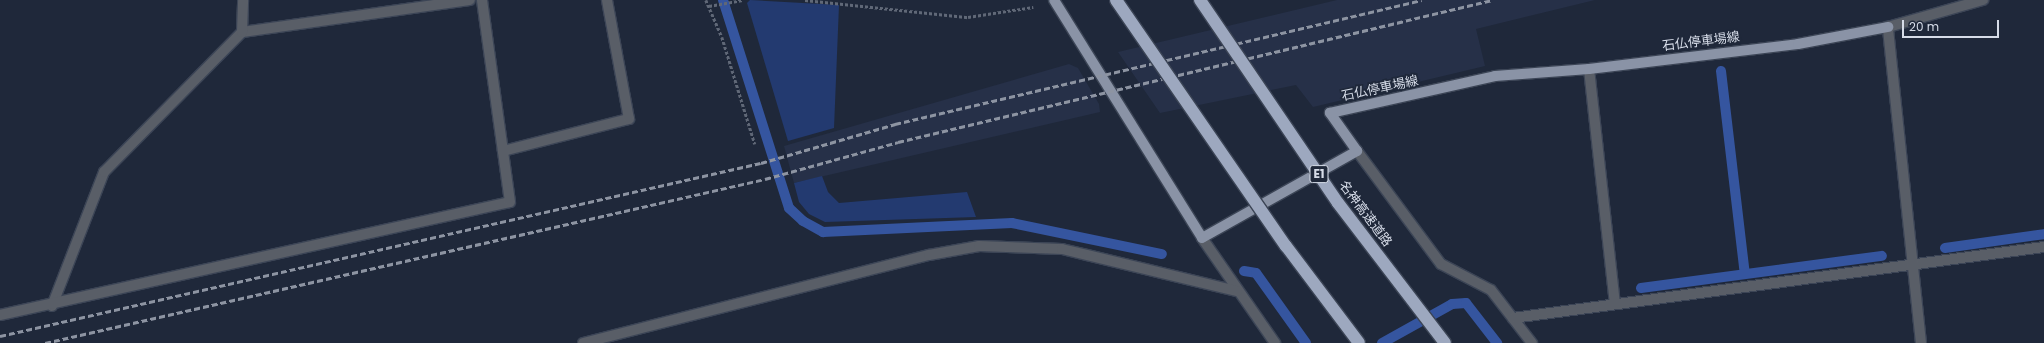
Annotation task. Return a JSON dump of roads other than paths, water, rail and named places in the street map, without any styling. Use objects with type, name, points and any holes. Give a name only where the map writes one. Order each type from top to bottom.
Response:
[{"type":"highway","points":[[1116,0],[1286,246],[1359,343]]},
{"type":"highway","name":"名神高速道路","points":[[1200,0],[1338,203],[1444,343]]},
{"type":"main road","points":[[1055,2],[1202,238],[1358,151]]},
{"type":"main road","name":"石仏停車場線","points":[[1358,151],[1330,113],[1495,76],[1589,69],[1798,44],[1888,27]]},
{"type":"street","points":[[242,0],[242,32]]},
{"type":"street","points":[[52,306],[104,172],[242,32],[470,0]]},
{"type":"street","points":[[0,315],[52,306],[510,202],[482,0]]},
{"type":"street","points":[[503,151],[629,119],[607,0]]},
{"type":"street","points":[[1921,343],[1914,264],[1888,27],[1983,0]]},
{"type":"street","points":[[1589,69],[1615,304]]},
{"type":"street","points":[[1358,151],[1441,264],[1491,290],[1532,343]]},
{"type":"street","points":[[1202,238],[1275,343]]},
{"type":"street","points":[[583,343],[929,255],[979,246],[1062,249],[1238,291]]},
{"type":"street","points":[[1513,318],[2044,247]]},
{"type":"waterway","points":[[723,0],[789,208],[803,221],[823,232],[1012,223],[1162,254]]},
{"type":"waterway","points":[[1721,71],[1745,274]]},
{"type":"waterway","points":[[1945,248],[2044,234]]},
{"type":"waterway","points":[[1641,288],[1882,256]]},
{"type":"waterway","points":[[1244,271],[1256,273],[1306,343]]},
{"type":"waterway","points":[[1382,343],[1452,304],[1466,303],[1497,343]]},
{"type":"railway","points":[[0,336],[761,163],[895,124],[1422,0]]},
{"type":"railway","points":[[45,343],[765,179],[898,142],[1492,0]]}]
